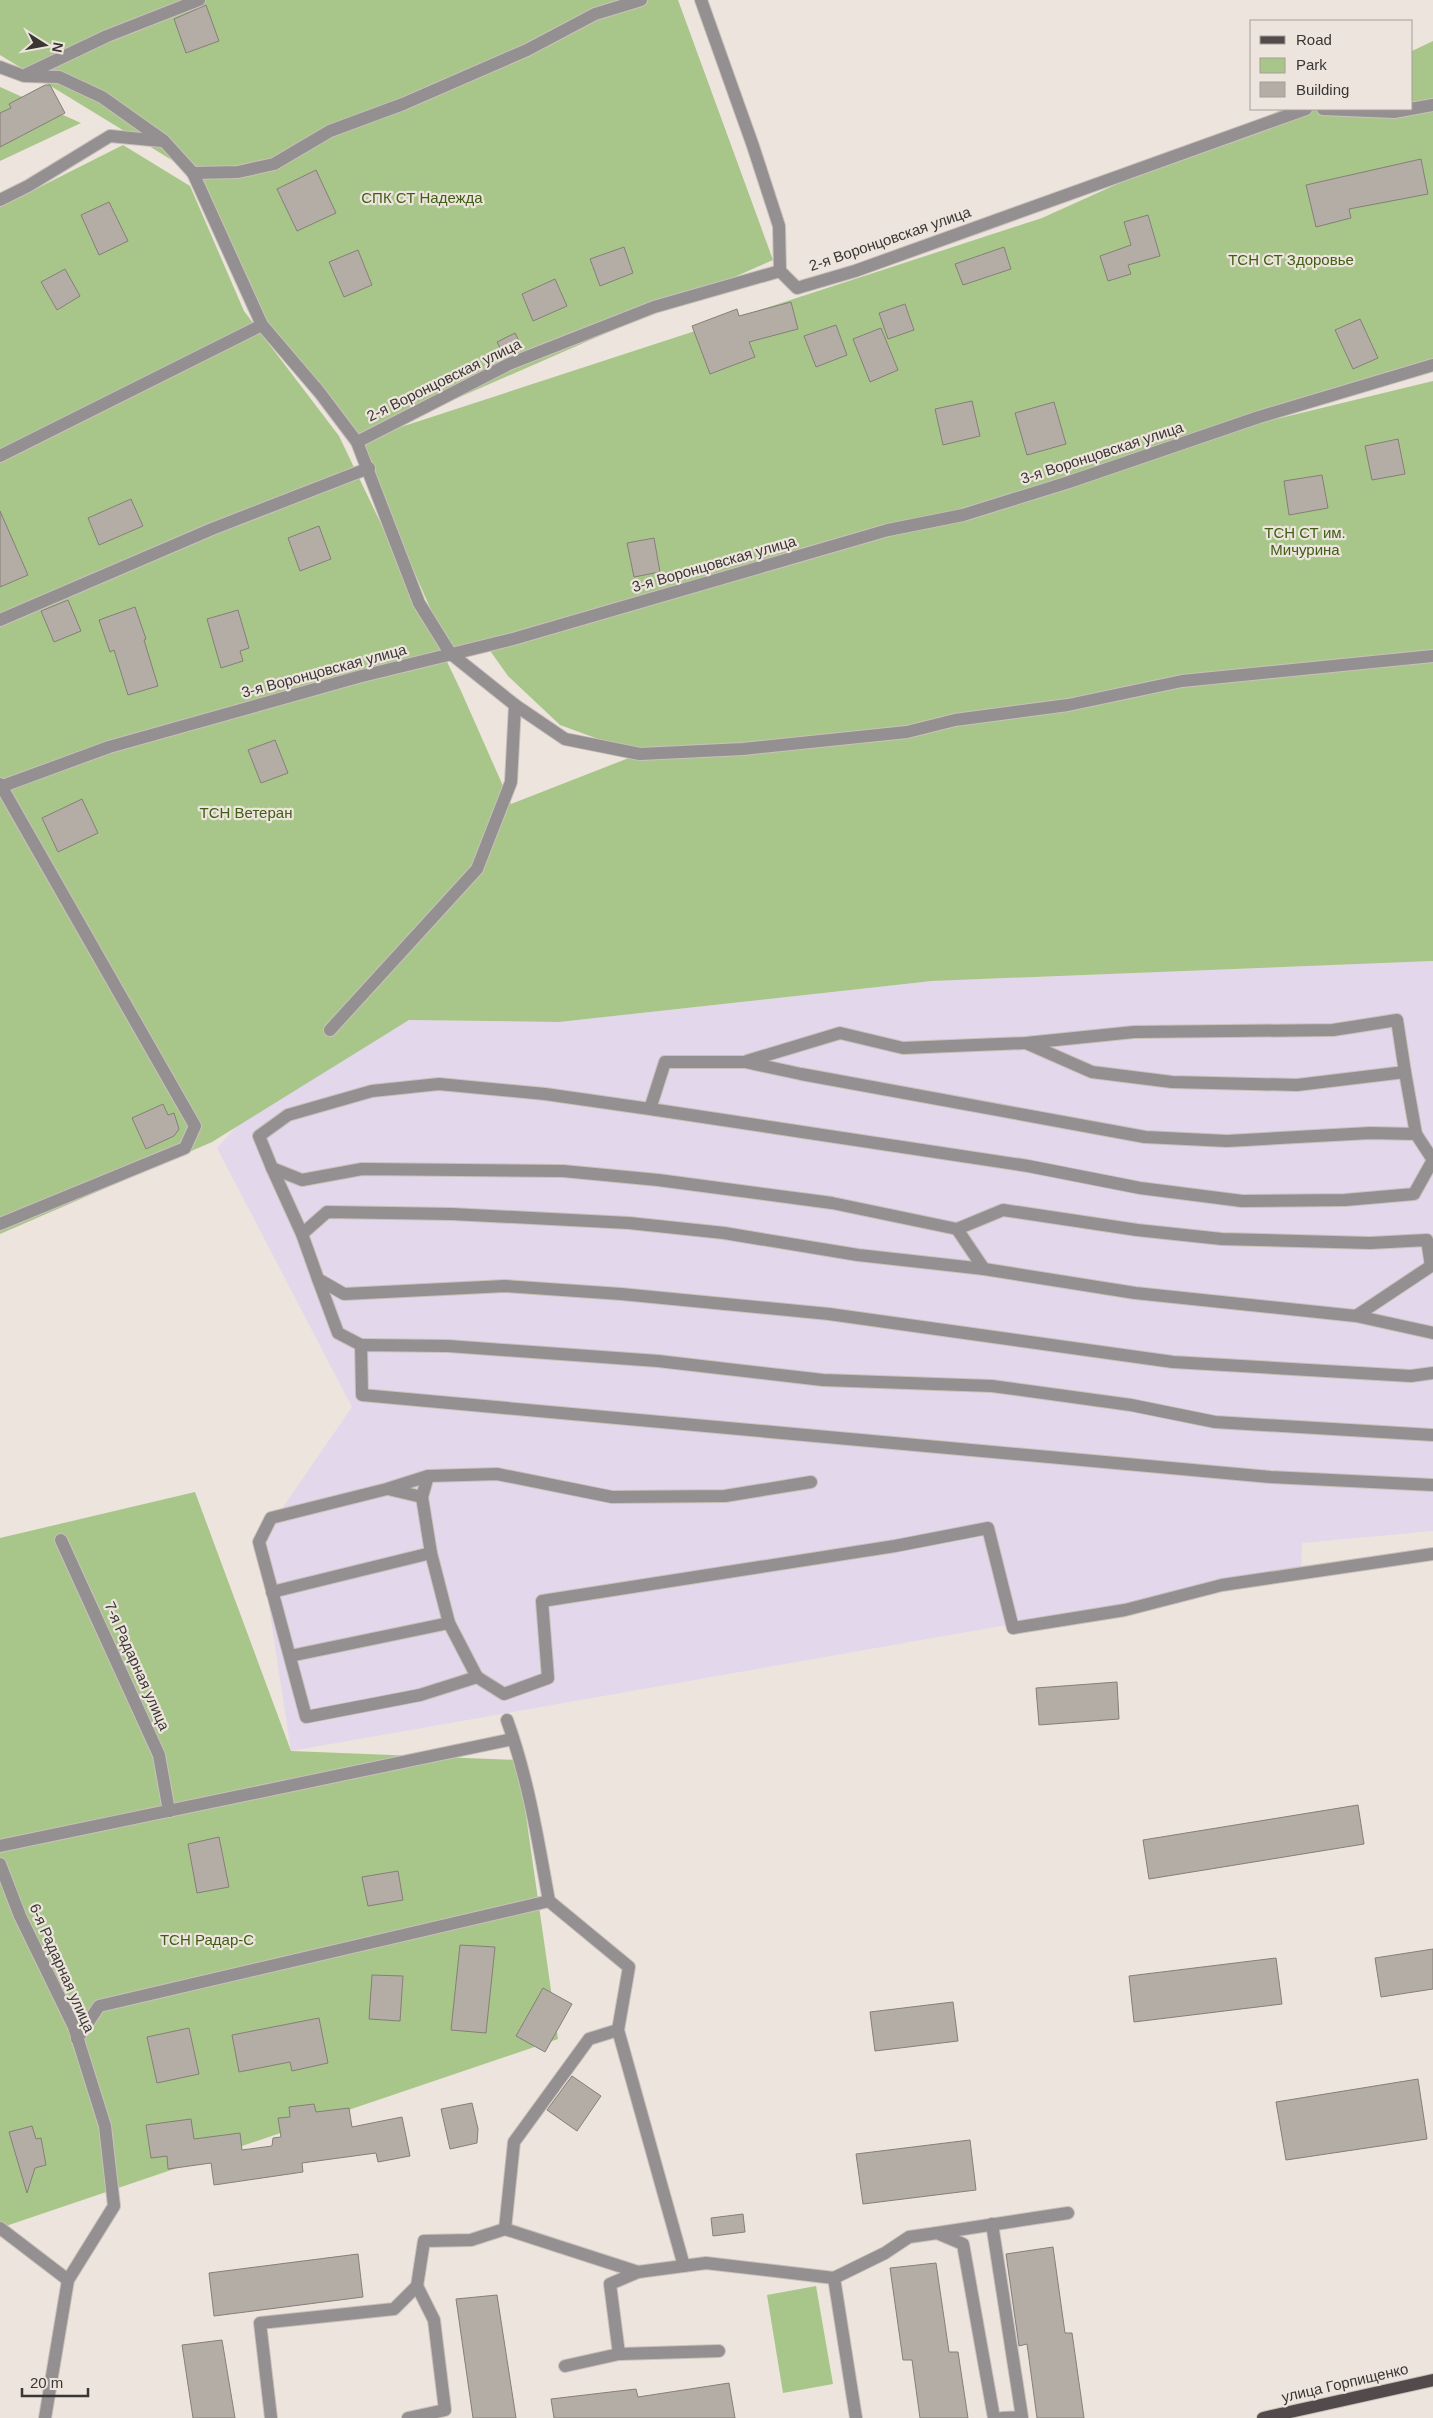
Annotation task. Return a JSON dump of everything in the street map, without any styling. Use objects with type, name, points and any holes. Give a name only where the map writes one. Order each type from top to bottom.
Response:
[{"type":"main road","name":"улица Горпищенко","points":[[1264,2418],[1433,2380]]},
{"type":"street","points":[[24,76],[106,36],[199,0]]},
{"type":"street","points":[[193,173],[238,172],[274,164],[330,131],[403,104],[527,50],[594,14],[641,0]]},
{"type":"street","points":[[701,0],[753,146],[779,226],[780,271]]},
{"type":"street","points":[[0,67],[24,76],[59,77],[102,97],[164,141],[193,173],[262,325],[320,393],[357,442],[369,468],[419,603],[450,653],[515,705],[565,739],[640,754],[743,749],[907,732],[955,720],[1068,704],[1182,681],[1433,656]]},
{"type":"street","points":[[1413,109],[1433,105]]},
{"type":"street","name":"2-я Воронцовская улица","points":[[357,442],[509,364],[654,308],[780,271],[797,288],[855,271],[1303,110]]},
{"type":"street","points":[[1347,110],[1394,112],[1405,110]]},
{"type":"street","points":[[0,200],[28,186],[110,136],[164,141]]},
{"type":"street","points":[[0,456],[262,325]]},
{"type":"street","name":"3-я Воронцовская улица","points":[[1,786],[109,747],[358,677],[513,639],[888,530],[971,512],[1070,482],[1259,417],[1433,365]]},
{"type":"street","points":[[0,620],[212,530],[369,468]]},
{"type":"street","points":[[330,1030],[477,869],[511,782],[515,705]]},
{"type":"street","points":[[0,1224],[185,1148],[196,1126],[1,786]]},
{"type":"street","points":[[745,1062],[840,1034],[903,1048],[1026,1043],[1134,1032],[1333,1030],[1398,1020],[1416,1134],[1433,1160],[1414,1194],[1345,1200],[1242,1201],[1140,1188],[1028,1166],[650,1109],[545,1094],[439,1084],[372,1091],[288,1115],[259,1136],[302,1234],[338,1333],[361,1345],[448,1346],[649,1361],[823,1380],[992,1386],[1131,1405],[1215,1422],[1433,1435]]},
{"type":"street","points":[[1026,1043],[1092,1072],[1172,1082],[1297,1084],[1406,1072]]},
{"type":"street","points":[[650,1109],[664,1062],[745,1062],[1145,1137],[1227,1141],[1370,1133],[1416,1134]]},
{"type":"street","points":[[272,1168],[302,1180],[362,1170],[563,1171],[658,1180],[832,1203],[957,1229],[1003,1210],[1137,1230],[1222,1239],[1370,1243],[1427,1240],[1431,1266],[1356,1316]]},
{"type":"street","points":[[302,1234],[326,1212],[452,1214],[630,1223],[724,1233],[858,1255],[984,1269],[1135,1293],[1356,1316],[1433,1333]]},
{"type":"street","points":[[957,1229],[984,1269]]},
{"type":"street","points":[[318,1279],[344,1294],[505,1286],[621,1294],[829,1314],[1173,1362],[1411,1376],[1433,1373]]},
{"type":"street","points":[[361,1345],[362,1395],[1270,1478],[1433,1485]]},
{"type":"street","points":[[477,1677],[420,1694],[306,1717],[259,1542],[271,1518],[387,1489],[428,1476],[497,1474],[612,1497],[725,1496],[811,1482]]},
{"type":"street","points":[[428,1476],[422,1497],[431,1553],[449,1623],[477,1677],[504,1694],[548,1678],[542,1601],[895,1546],[988,1528],[1013,1628],[1125,1610],[1222,1585],[1433,1554]]},
{"type":"street","points":[[387,1489],[422,1497]]},
{"type":"street","name":"7-я Радарная улица","points":[[61,1540],[159,1755],[169,1811]]},
{"type":"street","points":[[272,1592],[431,1553]]},
{"type":"street","points":[[290,1656],[449,1623]]},
{"type":"street","points":[[506,1720],[514,1738],[537,1834],[549,1901],[629,1966],[618,2030],[684,2266]]},
{"type":"street","points":[[0,1846],[514,1738]]},
{"type":"street","name":"6-я Радарная улица","points":[[0,1864],[20,1916],[74,2026],[105,2126],[114,2206],[68,2280]]},
{"type":"street","points":[[77,2039],[99,2006],[549,1901]]},
{"type":"street","points":[[505,2229],[514,2142],[589,2039],[618,2030]]},
{"type":"street","points":[[619,2354],[610,2284],[638,2272],[706,2263],[834,2278],[885,2253],[909,2237],[1068,2213]]},
{"type":"street","points":[[992,2224],[1022,2416],[1002,2418]]},
{"type":"street","points":[[0,2228],[68,2280],[45,2418]]},
{"type":"street","points":[[408,2418],[445,2410],[434,2320],[417,2286],[424,2241],[471,2240],[505,2229],[638,2272]]},
{"type":"street","points":[[937,2233],[964,2244],[994,2418]]},
{"type":"street","points":[[834,2278],[856,2418]]},
{"type":"street","points":[[271,2418],[260,2323],[394,2309],[417,2286]]},
{"type":"street","points":[[565,2366],[619,2354],[719,2351]]},
{"type":"shaded area","points":[[1433,961],[1433,1531],[1302,1543],[1301,1573],[291,1751],[259,1542],[352,1407],[217,1148],[258,1103],[409,1020],[559,1022],[932,981]]},
{"type":"green space","points":[[0,0],[678,0],[773,260],[364,439],[1042,218],[1281,110],[1413,110],[1413,51],[1433,41],[1433,368],[1260,423],[1433,381],[1433,961],[932,981],[559,1022],[409,1020],[212,1142],[0,1234],[0,207],[123,145],[190,186],[244,311],[339,436],[461,691],[511,804],[639,754],[560,725],[508,676],[486,645],[450,653],[357,442],[262,325],[193,173],[0,55]]},
{"type":"green space","points":[[0,87],[81,123],[0,161]]},
{"type":"green space","name":"ТСН Радар-С","points":[[195,1492],[291,1751],[518,1760],[558,2039],[0,2228],[0,1538]]},
{"type":"green space","points":[[816,2286],[833,2384],[783,2393],[767,2295]]},
{"type":"building","points":[[206,5],[219,41],[186,53],[174,19]]},
{"type":"building","points":[[45,85],[50,85],[65,113],[0,147],[0,113],[11,108],[9,104]]},
{"type":"building","points":[[1421,159],[1428,194],[1349,209],[1351,218],[1316,227],[1306,185]]},
{"type":"building","points":[[316,170],[336,213],[297,231],[277,189]]},
{"type":"building","points":[[109,202],[128,241],[99,255],[81,215]]},
{"type":"building","points":[[1148,215],[1160,256],[1128,265],[1131,274],[1108,281],[1100,256],[1131,245],[1124,222]]},
{"type":"building","points":[[624,247],[633,273],[600,286],[590,259]]},
{"type":"building","points":[[1004,247],[1011,269],[963,285],[955,264]]},
{"type":"building","points":[[358,250],[372,285],[344,297],[329,262]]},
{"type":"building","points":[[65,269],[80,296],[57,310],[41,282]]},
{"type":"building","points":[[555,279],[567,306],[533,321],[522,294]]},
{"type":"building","points":[[791,302],[798,329],[749,342],[755,357],[710,374],[692,326],[737,309],[739,316]]},
{"type":"building","points":[[905,304],[914,330],[888,339],[879,313]]},
{"type":"building","points":[[1360,319],[1378,358],[1353,369],[1335,330]]},
{"type":"building","points":[[836,325],[847,355],[816,367],[804,336]]},
{"type":"building","points":[[881,328],[898,370],[870,382],[853,339]]},
{"type":"building","points":[[515,333],[523,349],[505,357],[497,342]]},
{"type":"building","points":[[972,401],[980,436],[943,445],[935,409]]},
{"type":"building","points":[[1054,402],[1066,444],[1027,455],[1015,413]]},
{"type":"building","points":[[1398,439],[1405,474],[1372,480],[1365,446]]},
{"type":"building","points":[[1322,475],[1328,508],[1289,515],[1284,481]]},
{"type":"building","points":[[131,499],[143,526],[99,545],[88,518]]},
{"type":"building","points":[[0,511],[28,575],[0,587]]},
{"type":"building","points":[[319,526],[331,559],[300,571],[288,538]]},
{"type":"building","points":[[654,538],[660,572],[634,577],[627,543]]},
{"type":"building","points":[[68,600],[81,631],[54,642],[41,611]]},
{"type":"building","points":[[135,607],[146,639],[144,640],[158,686],[128,695],[114,650],[110,652],[99,620]]},
{"type":"building","points":[[238,610],[249,648],[240,651],[243,661],[221,668],[207,619]]},
{"type":"building","points":[[275,740],[288,773],[261,783],[248,750]]},
{"type":"building","points":[[82,799],[98,833],[58,852],[42,818]]},
{"type":"building","points":[[163,1104],[168,1115],[174,1113],[179,1129],[174,1136],[146,1149],[132,1118]]},
{"type":"building","points":[[1117,1682],[1119,1719],[1039,1725],[1036,1688]]},
{"type":"building","points":[[1358,1805],[1364,1844],[1149,1879],[1143,1840]]},
{"type":"building","points":[[219,1837],[229,1887],[197,1893],[188,1844]]},
{"type":"building","points":[[398,1871],[403,1900],[368,1906],[362,1877]]},
{"type":"building","points":[[460,1945],[495,1947],[486,2033],[451,2030]]},
{"type":"building","points":[[1433,1949],[1433,1989],[1381,1997],[1375,1958]]},
{"type":"building","points":[[1276,1958],[1282,2004],[1134,2022],[1129,1976]]},
{"type":"building","points":[[372,1975],[403,1976],[400,2021],[369,2019]]},
{"type":"building","points":[[543,1988],[572,2004],[545,2052],[516,2036]]},
{"type":"building","points":[[953,2002],[958,2041],[875,2051],[870,2012]]},
{"type":"building","points":[[319,2018],[328,2063],[292,2071],[290,2062],[239,2072],[232,2035]]},
{"type":"building","points":[[189,2028],[199,2074],[157,2083],[147,2037]]},
{"type":"building","points":[[572,2076],[601,2096],[577,2131],[547,2110]]},
{"type":"building","points":[[1418,2079],[1427,2139],[1286,2160],[1276,2102]]},
{"type":"building","points":[[472,2103],[478,2129],[477,2143],[450,2149],[441,2109]]},
{"type":"building","points":[[314,2104],[316,2112],[349,2108],[352,2127],[402,2117],[410,2156],[378,2162],[376,2153],[302,2163],[303,2172],[214,2185],[211,2163],[168,2169],[167,2156],[151,2158],[146,2125],[191,2119],[194,2139],[240,2133],[242,2150],[272,2146],[273,2138],[281,2137],[278,2118],[290,2117],[289,2107]]},
{"type":"building","points":[[32,2126],[36,2139],[41,2138],[46,2165],[35,2168],[27,2193],[9,2132]]},
{"type":"building","points":[[970,2140],[976,2190],[863,2204],[856,2154]]},
{"type":"building","points":[[743,2214],[745,2232],[713,2236],[711,2218]]},
{"type":"building","points":[[1053,2247],[1065,2333],[1072,2333],[1084,2418],[1037,2418],[1027,2344],[1019,2346],[1006,2254]]},
{"type":"building","points":[[358,2254],[363,2297],[214,2316],[209,2273]]},
{"type":"building","points":[[936,2263],[949,2352],[958,2352],[968,2418],[920,2418],[912,2360],[903,2360],[890,2268]]},
{"type":"building","points":[[497,2295],[516,2418],[473,2418],[456,2299]]},
{"type":"building","points":[[222,2340],[235,2418],[193,2418],[182,2345]]},
{"type":"building","points":[[729,2383],[735,2418],[554,2418],[551,2399],[636,2389],[638,2397]]},
{"type":"park label","name":"СПК СТ Надежда","points":[[422,198]]},
{"type":"park label","name":"ТСН СТ Здоровье","points":[[1291,260]]},
{"type":"park label","name":"ТСН СТ им. Мичурина","points":[[1305,542]]},
{"type":"park label","name":"ТСН Ветеран","points":[[246,813]]}]
